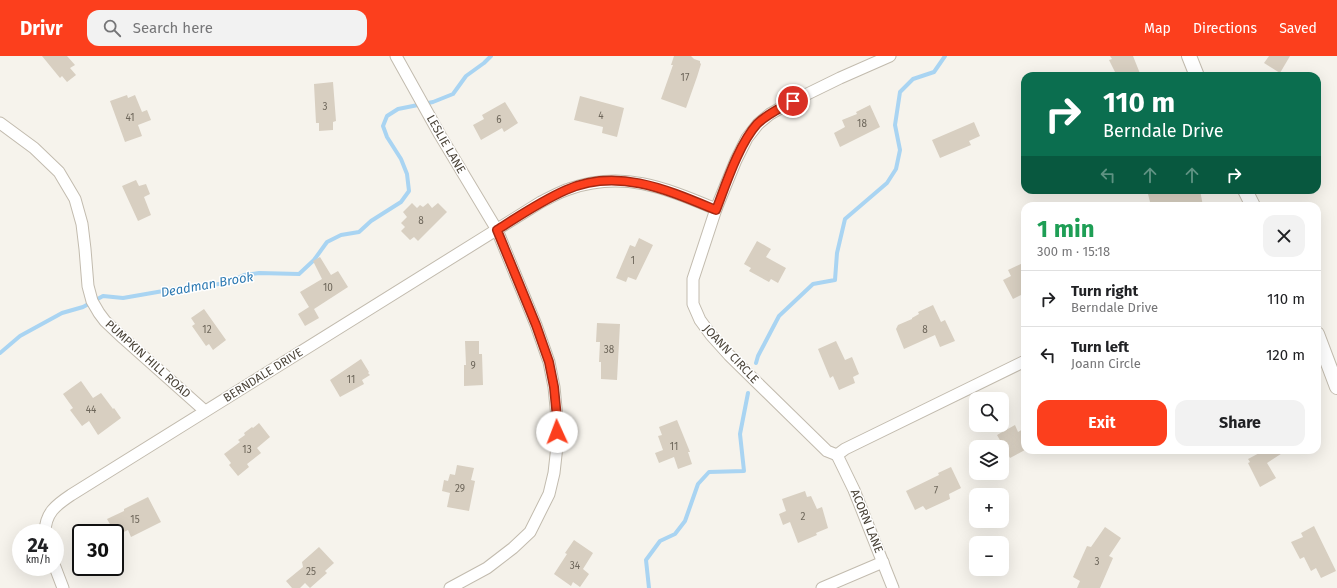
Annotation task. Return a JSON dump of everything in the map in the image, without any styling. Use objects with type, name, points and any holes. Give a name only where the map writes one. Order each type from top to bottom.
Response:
[{"type":"street","name":"LESLIE LANE","points":[[396,56],[417,95],[497,230]]},
{"type":"street","name":"JOANN CIRCLE","points":[[837,455],[827,451],[729,355],[711,335],[700,320],[693,304],[693,279],[716,210],[747,138],[758,124],[770,114],[793,101],[890,56]]},
{"type":"street","points":[[1189,56],[1195,72]]},
{"type":"street","name":"PUMPKIN HILL ROAD","points":[[0,123],[34,148],[59,172],[75,199],[82,224],[86,249],[88,286],[92,301],[99,313],[105,321],[123,338],[205,411]]},
{"type":"street","name":"BERNDALE DRIVE","points":[[46,524],[48,514],[57,504],[541,202],[567,189],[590,183],[613,180],[638,182],[660,188],[716,210]]},
{"type":"street","points":[[450,588],[487,568],[513,548],[530,532],[549,494],[557,453],[557,418],[554,387],[549,362],[536,325],[497,230]]},
{"type":"street","points":[[1321,345],[1337,387]]},
{"type":"street","points":[[837,455],[845,449],[1021,363]]},
{"type":"street","name":"ACORN LANE","points":[[837,455],[854,490],[884,562],[893,588]]},
{"type":"street","points":[[822,588],[884,562]]},
{"type":"street","points":[[58,576],[63,588]]},
{"type":"building","points":[[42,56],[67,56],[75,65],[70,68],[76,75],[67,82],[62,76],[60,78]]},
{"type":"building","points":[[674,56],[691,56],[700,61],[701,64],[686,108],[661,99],[673,65],[671,65]]},
{"type":"building","points":[[1110,56],[1133,56],[1139,72],[1115,72],[1109,60],[1112,59]]},
{"type":"building","points":[[1269,56],[1290,56],[1281,72],[1264,63]]},
{"type":"building","points":[[333,82],[336,121],[333,122],[333,130],[319,131],[319,123],[316,123],[314,84]]},
{"type":"building","points":[[127,95],[128,98],[135,95],[142,112],[147,110],[151,120],[138,125],[142,136],[125,142],[110,101]]},
{"type":"building","points":[[580,96],[624,108],[617,137],[602,133],[603,127],[574,120]]},
{"type":"building","points":[[505,102],[518,123],[504,132],[502,128],[481,140],[473,125],[484,119],[482,115]]},
{"type":"building","points":[[870,105],[880,127],[840,147],[834,133],[845,127],[842,120],[857,114],[856,112]]},
{"type":"building","points":[[974,122],[980,136],[969,141],[971,145],[940,158],[932,140]]},
{"type":"building","points":[[136,180],[139,186],[146,184],[150,194],[144,197],[151,215],[138,221],[122,186]]},
{"type":"building","points":[[1148,194],[1201,194],[1202,202],[1150,202]]},
{"type":"building","points":[[412,203],[417,208],[420,205],[423,207],[428,203],[432,208],[438,203],[447,212],[418,241],[414,237],[410,240],[401,231],[405,227],[401,223],[407,217],[403,212]]},
{"type":"building","points":[[639,238],[653,245],[636,280],[628,277],[626,282],[616,278],[630,245],[635,247]]},
{"type":"building","points":[[757,241],[771,249],[766,257],[786,268],[778,283],[771,279],[769,282],[749,271],[751,268],[744,264]]},
{"type":"building","points":[[320,257],[331,275],[338,271],[348,287],[314,309],[319,318],[305,326],[298,314],[309,307],[300,292],[322,279],[313,261]]},
{"type":"building","points":[[1021,264],[1021,295],[1013,299],[1003,280],[1011,276],[1008,270]]},
{"type":"building","points":[[933,305],[941,322],[945,320],[955,341],[940,347],[935,335],[904,349],[896,329],[898,325],[912,319],[919,314],[918,312]]},
{"type":"building","points":[[204,309],[226,340],[213,350],[209,344],[206,346],[192,326],[195,324],[191,318]]},
{"type":"building","points":[[597,323],[620,324],[617,380],[601,379],[601,362],[599,362],[600,342],[596,342]]},
{"type":"building","points":[[465,341],[479,341],[479,354],[482,354],[483,385],[464,386],[464,365],[466,365]]},
{"type":"building","points":[[836,341],[845,360],[852,357],[859,374],[853,377],[855,383],[839,390],[833,376],[830,378],[818,349]]},
{"type":"building","points":[[361,359],[370,375],[362,380],[364,384],[340,397],[330,380]]},
{"type":"building","points":[[81,381],[93,398],[101,393],[121,418],[98,435],[89,421],[82,426],[70,410],[73,408],[63,394]]},
{"type":"building","points":[[677,420],[690,452],[688,452],[692,464],[678,469],[674,457],[659,463],[655,453],[663,450],[658,436],[662,435],[659,427]]},
{"type":"building","points":[[259,423],[270,437],[257,448],[261,453],[247,464],[249,467],[238,476],[229,465],[231,463],[224,454],[240,442],[238,440],[245,435],[244,433]]},
{"type":"building","points":[[1015,425],[1018,432],[1021,430],[1021,452],[1010,458],[1009,440],[1000,440],[997,435],[1002,432],[1009,432],[1009,428]]},
{"type":"building","points":[[1257,454],[1281,454],[1267,463],[1276,478],[1260,487],[1248,463],[1250,462],[1248,459]]},
{"type":"building","points":[[457,465],[474,468],[471,480],[475,481],[469,511],[447,507],[450,493],[442,491],[444,480],[448,481],[450,474],[455,475]]},
{"type":"building","points":[[951,467],[961,488],[949,494],[950,499],[926,510],[923,506],[915,510],[906,491],[939,475],[938,473]]},
{"type":"building","points":[[805,491],[807,497],[811,496],[817,509],[822,507],[828,528],[816,533],[817,535],[798,543],[790,522],[783,525],[779,514],[786,511],[782,499]]},
{"type":"building","points":[[148,497],[161,522],[131,537],[128,530],[124,532],[124,524],[110,524],[107,519],[124,511],[124,509]]},
{"type":"building","points":[[1314,526],[1336,571],[1321,578],[1316,568],[1311,571],[1304,557],[1300,559],[1291,542],[1303,537],[1301,533]]},
{"type":"building","points":[[1105,527],[1121,538],[1109,556],[1113,558],[1100,588],[1077,588],[1080,581],[1073,577],[1087,546],[1091,547]]},
{"type":"building","points":[[574,540],[593,553],[583,569],[589,574],[580,587],[573,582],[571,586],[554,574]]},
{"type":"building","points":[[319,547],[334,563],[325,571],[327,573],[310,588],[305,583],[300,588],[292,588],[286,581],[303,567],[302,562]]},
{"type":"waterway","name":"Deadman Brook","points":[[0,353],[20,336],[62,313],[83,307],[103,296],[123,298],[169,290],[227,283],[244,275],[259,273],[299,274],[314,260],[327,242],[341,235],[359,232],[371,221],[401,202],[409,191],[407,174],[401,159],[387,137],[383,126],[387,116],[398,109],[433,102],[453,94],[466,76],[491,56]]},
{"type":"waterway","points":[[756,363],[758,356],[779,316],[813,284],[835,280],[837,253],[845,219],[887,183],[896,169],[900,150],[895,125],[900,92],[913,79],[934,72],[945,56]]},
{"type":"waterway","points":[[649,588],[646,560],[660,541],[675,534],[685,521],[698,484],[709,472],[744,471],[740,434],[748,393]]},
{"type":"route","points":[[557,432],[554,387],[549,362],[536,325],[497,230],[541,202],[567,189],[590,183],[613,180],[638,182],[660,188],[716,210],[736,160],[747,138],[758,124],[770,114],[793,101]]}]
